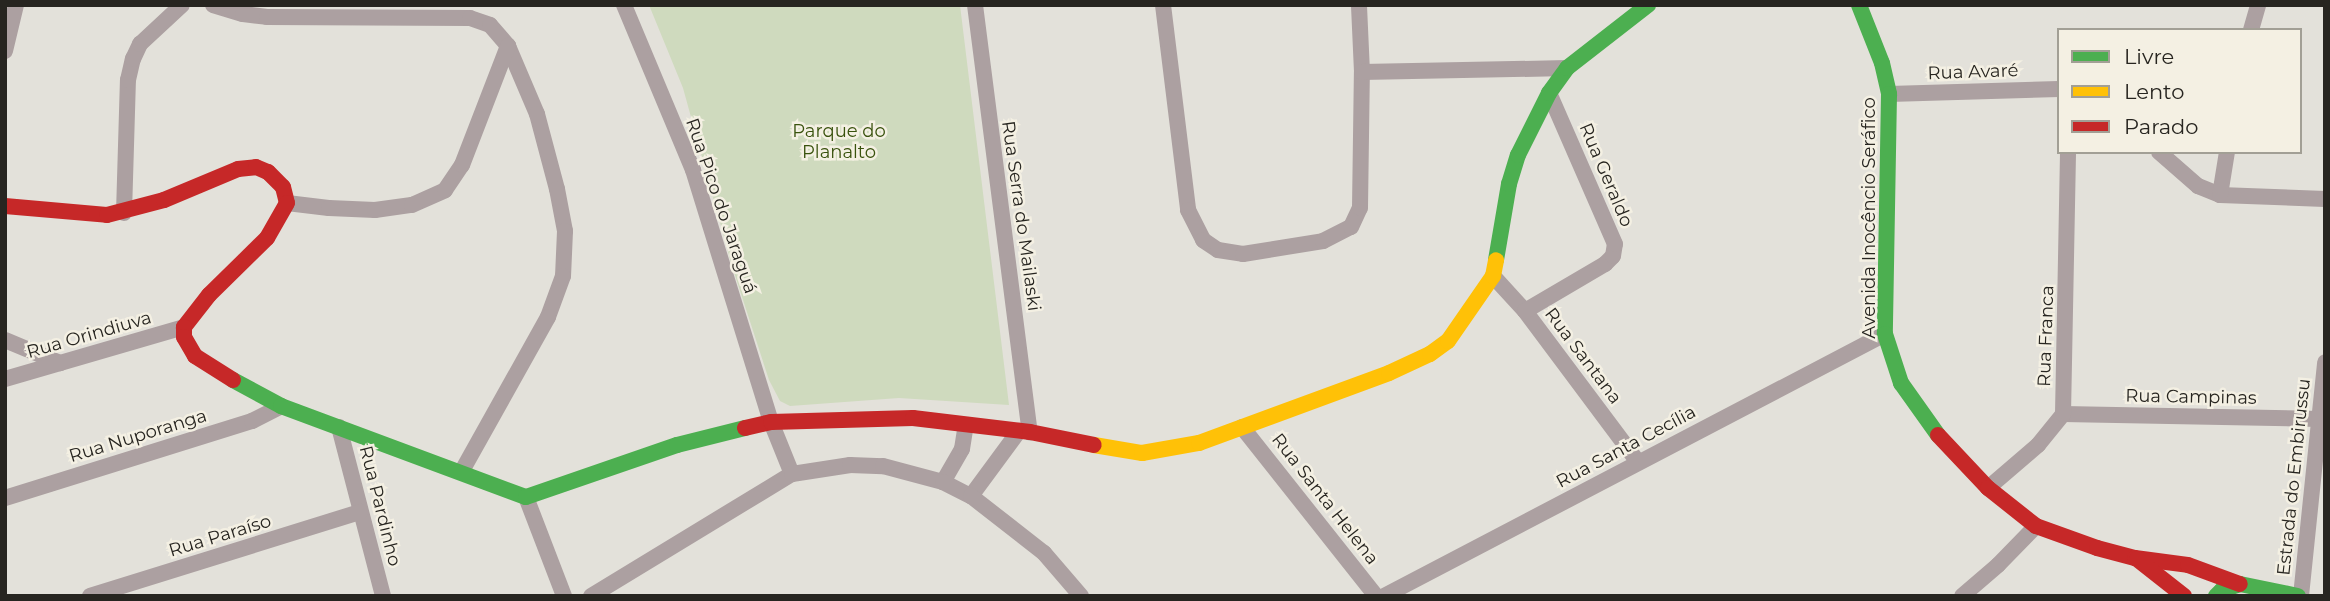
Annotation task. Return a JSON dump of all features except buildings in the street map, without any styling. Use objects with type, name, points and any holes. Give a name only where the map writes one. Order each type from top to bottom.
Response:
[{"type":"street","points":[[5,51],[16,5]]},
{"type":"street","points":[[124,213],[128,80],[133,59],[140,44],[182,5]]},
{"type":"street","points":[[213,5],[243,15],[267,17],[470,18],[490,25],[508,46],[537,114],[557,189],[565,232],[563,276],[548,317],[462,471]]},
{"type":"street","name":"Rua Pico do Jaraguá","points":[[624,5],[693,170],[771,422],[792,474]]},
{"type":"street","name":"Rua Serra do Mailaski","points":[[975,5],[1025,432]]},
{"type":"street","points":[[1163,5],[1188,210],[1203,240],[1218,250],[1243,254],[1323,241],[1352,226],[1360,208],[1362,72],[1359,5]]},
{"type":"street","points":[[5,206],[80,214],[124,213],[164,200],[229,172],[256,167],[268,172],[283,187],[287,203],[267,238],[209,295],[184,327],[189,346],[204,364],[281,406],[526,497],[677,444],[771,422],[913,418],[1025,432],[1142,453],[1199,443],[1389,373],[1430,354],[1448,341],[1462,325],[1493,276],[1509,184],[1518,155],[1549,93],[1567,68],[1648,5]]},
{"type":"street","name":"Avenida Inocêncio Seráfico","points":[[1859,5],[1882,63],[1889,94],[1885,334],[1901,383],[1926,422],[1987,488],[2036,526],[2061,537],[2135,558],[2188,565],[2240,584],[2300,596]]},
{"type":"street","points":[[2252,28],[2258,5]]},
{"type":"street","points":[[287,203],[375,209],[412,205],[445,190],[462,165],[508,46]]},
{"type":"street","points":[[1362,72],[1567,68]]},
{"type":"street","name":"Rua Avaré","points":[[1889,94],[2057,89]]},
{"type":"street","name":"Rua Geraldo","points":[[1525,312],[1605,264],[1613,256],[1615,244],[1549,93]]},
{"type":"street","name":"Rua Franca","points":[[2063,414],[2068,154]]},
{"type":"street","points":[[2161,154],[2198,186],[2220,195],[2325,199]]},
{"type":"street","points":[[2220,195],[2227,154]]},
{"type":"street","name":"Rua Santana","points":[[1493,276],[1525,312],[1638,462]]},
{"type":"street","name":"Rua Orindiuva","points":[[5,379],[184,327]]},
{"type":"street","name":"Rua Santa Cecília","points":[[1384,596],[1885,334]]},
{"type":"street","points":[[5,340],[60,363]]},
{"type":"street","name":"Estrada do Embirussu","points":[[2300,596],[2325,362]]},
{"type":"street","name":"Rua Nuporanga","points":[[5,498],[252,421],[281,406]]},
{"type":"street","points":[[1987,488],[2038,445],[2063,414]]},
{"type":"street","name":"Rua Campinas","points":[[2063,414],[2320,419]]},
{"type":"street","points":[[943,482],[962,449],[966,425]]},
{"type":"street","name":"Rua Pardinho","points":[[339,426],[383,596]]},
{"type":"street","name":"Rua Santa Helena","points":[[1242,427],[1376,596]]},
{"type":"street","points":[[971,496],[1025,432]]},
{"type":"street","points":[[591,596],[792,474],[850,465],[883,466],[943,482],[971,496],[1044,554],[1081,596]]},
{"type":"street","points":[[526,497],[564,596]]},
{"type":"street","name":"Rua Paraíso","points":[[90,596],[360,512]]},
{"type":"street","points":[[1962,596],[1998,565],[2036,526]]},
{"type":"street","name":"Avenida Inocêncio Seráfico","points":[[2135,558],[2185,596]]},
{"type":"street","points":[[2216,596],[2222,590],[2240,584]]},
{"type":"green space","name":"Parque do Planalto","points":[[649,5],[960,5],[1009,405],[899,398],[790,406],[780,401],[769,380],[732,266],[683,88]]},
{"type":"traffic: fast","points":[[1496,260],[1509,184],[1518,155],[1549,93],[1567,68],[1648,5]]},
{"type":"traffic: fast","points":[[1859,5],[1882,63],[1889,94],[1885,334],[1901,383],[1938,435]]},
{"type":"traffic: fast","points":[[233,380],[281,406],[526,497],[677,445],[745,428]]},
{"type":"traffic: fast","points":[[2216,596],[2222,590],[2240,584],[2298,596]]},
{"type":"traffic: slow","points":[[1094,445],[1142,453],[1199,443],[1389,373],[1430,354],[1448,341],[1493,276],[1496,260]]},
{"type":"traffic: jam","points":[[5,206],[107,215],[164,200],[238,169],[256,167],[268,172],[283,187],[287,203],[267,238],[209,295],[184,327],[184,337],[195,356],[233,380]]},
{"type":"traffic: jam","points":[[745,428],[771,422],[913,418],[1030,432],[1094,445]]},
{"type":"traffic: jam","points":[[1938,435],[1988,488],[2036,526],[2097,548],[2135,558],[2188,565],[2240,584]]},
{"type":"traffic: jam","points":[[2137,559],[2184,596]]}]
